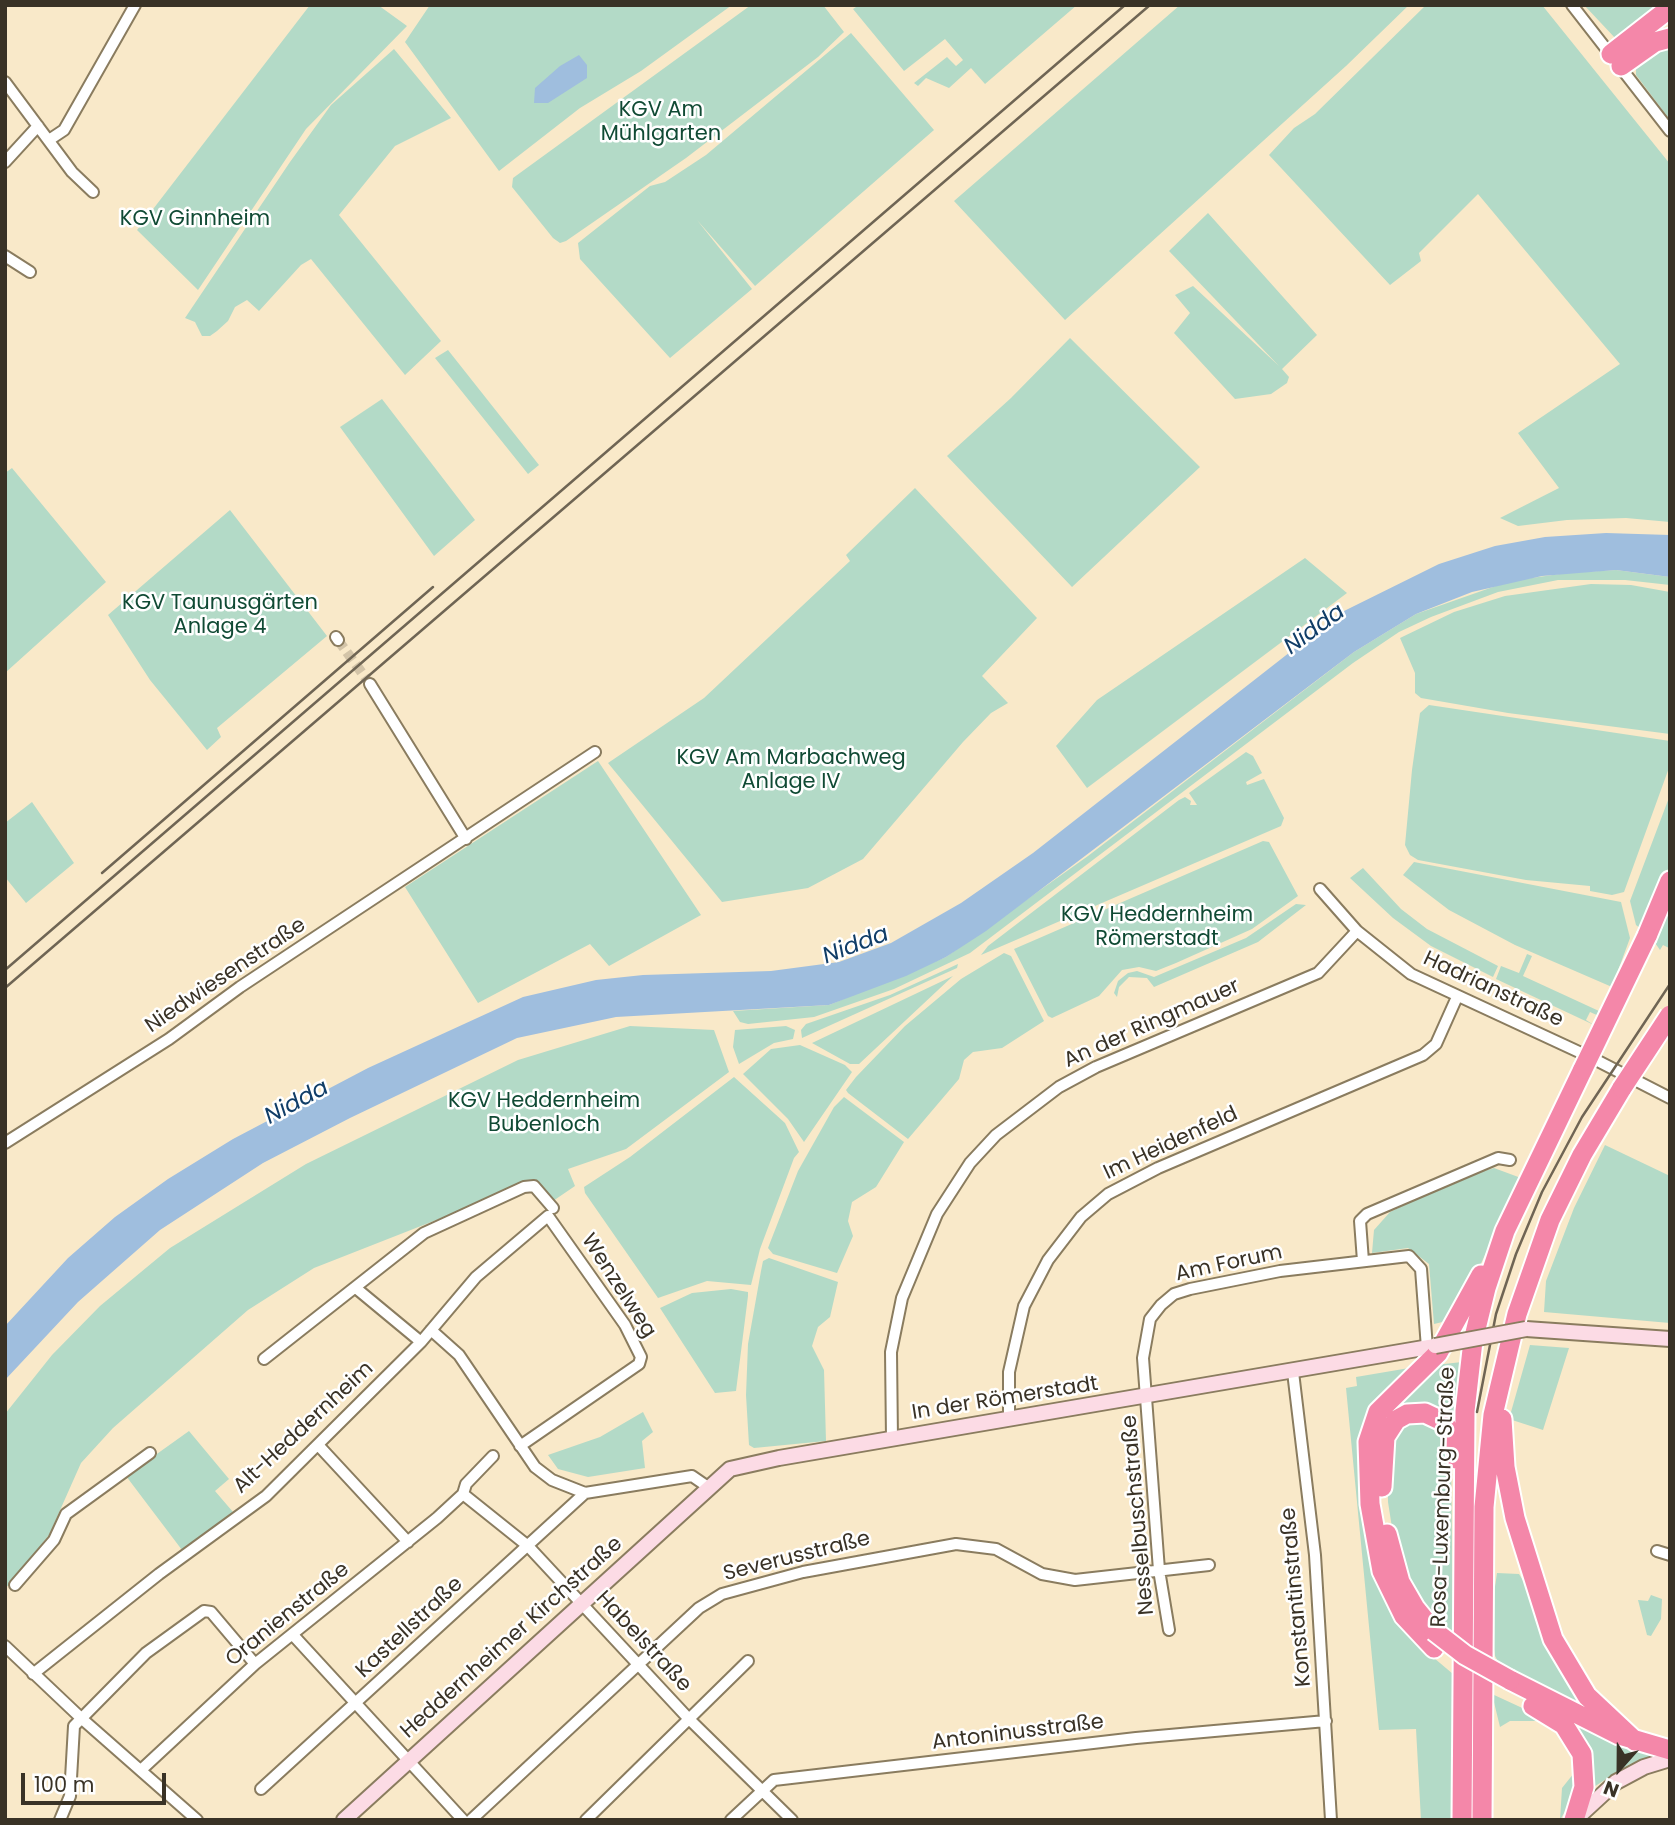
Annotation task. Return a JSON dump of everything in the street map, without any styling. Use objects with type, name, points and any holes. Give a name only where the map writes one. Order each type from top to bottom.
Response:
[{"type":"highway","points":[[1616,60],[1670,8]]},
{"type":"highway","points":[[1616,60],[1670,38]]},
{"type":"highway","name":"Rosa-Luxemburg-Straße","points":[[1462,1820],[1465,1410],[1473,1341],[1490,1273],[1505,1231],[1647,936],[1670,881]]},
{"type":"highway","name":"Rosa-Luxemburg-Straße","points":[[1482,1820],[1484,1507],[1490,1439],[1501,1378],[1517,1314],[1550,1220],[1582,1155],[1670,1015]]},
{"type":"highway","points":[[1505,1231],[1443,1346],[1425,1368],[1383,1406],[1369,1433],[1370,1504],[1382,1571],[1404,1616],[1434,1639],[1465,1670],[1635,1741],[1670,1750]]},
{"type":"highway","points":[[1501,1378],[1505,1467],[1519,1536],[1546,1621],[1560,1653],[1582,1689],[1607,1717],[1635,1741]]},
{"type":"highway","points":[[1434,1639],[1400,1582],[1387,1530],[1382,1454],[1385,1437],[1396,1420],[1413,1412],[1425,1413],[1438,1418],[1448,1428],[1455,1445],[1464,1505]]},
{"type":"highway","points":[[1510,1688],[1558,1720],[1578,1746],[1585,1780],[1576,1820]]},
{"type":"street","points":[[49,140],[64,130],[135,5]]},
{"type":"street","points":[[1572,5],[1670,131]]},
{"type":"street","points":[[5,82],[72,172],[93,192]]},
{"type":"street","points":[[5,162],[38,126]]},
{"type":"street","points":[[5,256],[30,272]]},
{"type":"street","points":[[370,684],[466,839]]},
{"type":"street","name":"Niedwiesenstraße","points":[[5,1143],[169,1039],[240,987],[595,752]]},
{"type":"street","name":"Hadrianstraße","points":[[1320,889],[1357,931],[1411,974],[1599,1061],[1670,1098]]},
{"type":"street","name":"An der Ringmauer","points":[[892,1439],[891,1352],[902,1298],[937,1214],[979,1154],[996,1135],[1059,1087],[1096,1067],[1318,973],[1357,931]]},
{"type":"street","name":"Im Heidenfeld","points":[[1009,1419],[1009,1372],[1016,1329],[1024,1306],[1048,1260],[1081,1217],[1108,1194],[1158,1168],[1423,1055],[1436,1044],[1457,997]]},
{"type":"street","points":[[1363,1261],[1360,1221],[1367,1214],[1498,1158],[1510,1160]]},
{"type":"street","points":[[264,1359],[357,1289],[425,1233],[524,1187],[534,1186],[550,1212]]},
{"type":"street","name":"Alt-Heddernheim","points":[[33,1674],[159,1574],[267,1496],[421,1342],[476,1277],[550,1212]]},
{"type":"street","name":"Wenzelweg","points":[[520,1446],[639,1364],[641,1357],[625,1325],[550,1212]]},
{"type":"street","name":"Am Forum","points":[[1149,1397],[1143,1357],[1144,1337],[1150,1319],[1174,1294],[1280,1271],[1403,1255],[1417,1262],[1421,1269],[1431,1347]]},
{"type":"street","points":[[357,1289],[421,1342]]},
{"type":"street","name":"In der Römerstadt","points":[[708,1487],[730,1469],[1526,1329],[1670,1339]]},
{"type":"street","points":[[431,1330],[458,1355],[535,1467],[552,1480],[584,1493],[692,1476],[708,1487]]},
{"type":"street","name":"Konstantinstraße","points":[[1293,1372],[1315,1555],[1331,1820]]},
{"type":"street","name":"Nesselbuschstraße","points":[[1149,1397],[1159,1570],[1169,1630]]},
{"type":"street","points":[[319,1446],[408,1542]]},
{"type":"street","points":[[16,1585],[54,1540],[66,1514],[150,1453]]},
{"type":"street","name":"Oranienstraße","points":[[141,1770],[256,1664],[408,1542],[463,1494],[466,1484],[493,1456]]},
{"type":"street","name":"Heddernheimer Kirchstraße","points":[[344,1820],[708,1487]]},
{"type":"street","name":"Kastellstraße","points":[[261,1789],[584,1493]]},
{"type":"street","name":"Habelstraße","points":[[463,1494],[528,1546],[688,1718],[792,1820]]},
{"type":"street","name":"Severusstraße","points":[[471,1820],[639,1667],[699,1608],[722,1594],[803,1572],[925,1547],[956,1544],[996,1549],[1057,1578],[1075,1580],[1209,1565]]},
{"type":"street","points":[[1657,1551],[1670,1555]]},
{"type":"street","points":[[60,1820],[70,1796],[71,1735],[81,1718],[146,1653],[204,1611],[211,1612],[256,1664]]},
{"type":"street","points":[[293,1635],[463,1820]]},
{"type":"street","points":[[5,1646],[81,1718],[197,1820]]},
{"type":"street","points":[[586,1820],[748,1661]]},
{"type":"street","name":"Antoninusstraße","points":[[731,1820],[774,1780],[1136,1738],[1326,1721]]},
{"type":"street","points":[[1576,1820],[1596,1797],[1616,1782],[1644,1767],[1670,1759]]},
{"type":"green space","name":"KGV Ginnheim","points":[[310,5],[378,5],[407,26],[306,129],[198,290],[137,230]]},
{"type":"green space","points":[[430,5],[732,5],[641,71],[580,108],[499,171],[405,42]]},
{"type":"green space","name":"KGV Am Mühlgarten","points":[[751,5],[823,5],[844,32],[818,57],[686,158],[566,241],[560,243],[553,238],[512,187],[513,178]]},
{"type":"green space","points":[[859,5],[1077,5],[985,84],[971,68],[949,88],[926,78],[918,86],[914,83],[947,57],[956,66],[963,60],[945,39],[904,71],[853,9]]},
{"type":"green space","points":[[1180,5],[1409,5],[1346,66],[1065,320],[954,201]]},
{"type":"green space","points":[[1426,5],[1542,5],[1670,164],[1670,522],[1626,518],[1567,520],[1518,526],[1500,518],[1559,488],[1518,433],[1620,364],[1478,194],[1419,253],[1421,261],[1390,285],[1269,155],[1294,128],[1315,114]]},
{"type":"green space","points":[[1584,5],[1668,5],[1616,39]]},
{"type":"green space","points":[[851,33],[934,130],[755,286],[697,220],[752,289],[670,358],[580,259],[578,243],[650,186],[665,182],[706,155]]},
{"type":"green space","points":[[1670,42],[1670,120],[1636,75],[1636,64]]},
{"type":"green space","points":[[394,49],[451,118],[395,146],[339,215],[441,341],[405,375],[311,259],[301,265],[259,311],[247,300],[235,307],[228,321],[217,331],[210,336],[202,336],[195,322],[185,318],[331,105]]},
{"type":"green space","points":[[1208,213],[1317,335],[1282,369],[1289,377],[1287,383],[1271,394],[1235,399],[1174,333],[1190,313],[1175,295],[1193,286],[1279,366],[1169,251]]},
{"type":"green space","points":[[1070,338],[1200,467],[1072,587],[947,456],[1011,398]]},
{"type":"green space","points":[[448,350],[539,465],[528,474],[435,358]]},
{"type":"green space","points":[[382,399],[475,520],[434,556],[340,427]]},
{"type":"green space","points":[[12,468],[106,582],[5,673],[5,473]]},
{"type":"green space","name":"KGV Am Marbachweg Anlage IV","points":[[915,488],[1037,618],[982,676],[1008,703],[991,713],[963,742],[863,859],[808,888],[722,902],[608,763],[704,698],[850,561],[846,555]]},
{"type":"green space","name":"KGV Taunusgärten Anlage 4","points":[[230,510],[327,636],[217,728],[221,737],[207,750],[150,680],[108,615]]},
{"type":"green space","points":[[1305,558],[1347,593],[1087,788],[1056,746],[1097,700]]},
{"type":"green space","points":[[1616,570],[1670,577],[1670,585],[1625,580],[1558,580],[1498,592],[1431,617],[1399,632],[1353,663],[970,953],[894,989],[814,1017],[748,1024],[740,1022],[733,1011],[829,1005],[946,957],[1088,856],[1354,652],[1416,614],[1510,581]]},
{"type":"green space","points":[[1591,584],[1631,585],[1670,592],[1670,734],[1508,713],[1421,698],[1415,693],[1415,673],[1400,638],[1454,612],[1505,596]]},
{"type":"green space","points":[[1429,705],[1670,741],[1670,765],[1624,892],[1612,895],[1590,891],[1590,886],[1526,880],[1418,860],[1410,855],[1405,845],[1412,770],[1420,713]]},
{"type":"green space","points":[[1246,752],[1253,756],[1262,773],[1246,782],[1247,785],[1264,779],[1284,818],[1281,826],[981,955],[988,946],[1179,800],[1185,797],[1191,801],[1190,805],[1197,805],[1189,793]]},
{"type":"green space","points":[[598,761],[701,915],[609,966],[590,944],[478,1003],[405,887]]},
{"type":"green space","points":[[1670,795],[1670,864],[1647,922],[1641,929],[1636,925],[1630,901]]},
{"type":"green space","points":[[32,802],[74,863],[26,903],[5,877],[5,823]]},
{"type":"green space","name":"KGV Heddernheim Römerstadt","points":[[1263,841],[1269,842],[1298,896],[1252,929],[1156,971],[1139,967],[1122,970],[1099,996],[1052,1018],[1048,1016],[1014,949]]},
{"type":"green space","points":[[1414,862],[1621,902],[1630,938],[1612,987],[1515,945],[1449,910],[1403,875]]},
{"type":"green space","points":[[1363,868],[1401,909],[1427,929],[1498,966],[1493,977],[1431,946],[1393,918],[1350,878]]},
{"type":"green space","points":[[1670,899],[1670,954],[1669,948],[1663,945],[1660,950],[1653,940]]},
{"type":"green space","points":[[1296,904],[1306,905],[1258,942],[1154,987],[1147,978],[1129,977],[1119,987],[1117,997],[1114,993],[1118,981],[1128,973],[1137,971],[1154,977],[1246,938]]},
{"type":"green space","name":"KGV Heddernheim Römerstadt","points":[[1004,953],[1011,956],[1044,1021],[1002,1048],[973,1052],[964,1060],[959,1079],[908,1139],[848,1093],[846,1090],[856,1077],[905,1026],[961,979]]},
{"type":"green space","points":[[1527,954],[1532,956],[1523,976],[1599,1011],[1599,1016],[1590,1012],[1586,1020],[1594,1025],[1496,979],[1501,966],[1519,973]]},
{"type":"green space","points":[[958,964],[957,968],[802,1038],[801,1030],[806,1024],[890,995]]},
{"type":"green space","points":[[953,976],[859,1064],[850,1064],[812,1043]]},
{"type":"green space","name":"KGV Heddernheim Bubenloch","points":[[630,1026],[714,1030],[729,1072],[626,1149],[568,1169],[575,1186],[553,1201],[533,1182],[314,1268],[248,1310],[113,1428],[81,1463],[49,1535],[5,1589],[5,1414],[52,1355],[100,1306],[170,1248],[306,1164],[518,1060]]},
{"type":"green space","points":[[786,1026],[795,1030],[793,1039],[774,1043],[739,1064],[733,1047],[735,1030]]},
{"type":"green space","points":[[800,1045],[845,1065],[852,1072],[804,1142],[788,1119],[743,1074],[771,1049]]},
{"type":"green space","points":[[734,1077],[785,1123],[799,1152],[794,1158],[760,1249],[751,1285],[707,1281],[658,1298],[585,1193],[584,1187],[630,1157]]},
{"type":"green space","points":[[844,1097],[904,1142],[876,1187],[852,1202],[848,1221],[853,1236],[837,1273],[773,1254],[768,1248],[798,1171],[834,1107]]},
{"type":"green space","points":[[1605,1145],[1670,1176],[1670,1323],[1544,1312],[1546,1281],[1574,1208]]},
{"type":"green space","points":[[1494,1168],[1521,1178],[1455,1319],[1434,1324],[1429,1264],[1408,1248],[1372,1253],[1374,1230],[1390,1212],[1459,1179]]},
{"type":"green space","points":[[769,1258],[838,1282],[830,1317],[818,1327],[812,1346],[824,1370],[826,1441],[754,1448],[749,1445],[746,1395],[748,1344],[763,1261]]},
{"type":"green space","points":[[731,1289],[748,1292],[736,1391],[715,1393],[660,1308],[692,1293]]},
{"type":"green space","points":[[1530,1345],[1569,1348],[1543,1430],[1509,1419]]},
{"type":"green space","points":[[1462,1362],[1456,1427],[1446,1414],[1431,1406],[1402,1409],[1387,1418],[1381,1429],[1375,1455],[1380,1519],[1391,1572],[1407,1606],[1433,1640],[1405,1608],[1389,1573],[1377,1520],[1374,1446],[1385,1414],[1435,1365]]},
{"type":"green space","points":[[1421,1366],[1366,1423],[1396,1616],[1415,1642],[1453,1674],[1455,1820],[1421,1820],[1416,1729],[1379,1730],[1346,1388],[1357,1386],[1356,1377]]},
{"type":"green space","points":[[643,1412],[653,1432],[642,1441],[645,1468],[588,1477],[558,1469],[548,1455],[600,1437]]},
{"type":"green space","points":[[1404,1419],[1433,1420],[1451,1450],[1453,1634],[1426,1613],[1411,1591],[1393,1534],[1388,1502],[1387,1456]]},
{"type":"green space","points":[[189,1431],[229,1479],[215,1491],[233,1512],[182,1550],[126,1476]]},
{"type":"green space","points":[[1497,1573],[1519,1574],[1610,1724],[1502,1669],[1495,1656],[1490,1621]]},
{"type":"green space","points":[[1651,1595],[1662,1599],[1661,1619],[1651,1636],[1647,1635],[1638,1600],[1648,1601]]},
{"type":"green space","points":[[1492,1694],[1544,1718],[1543,1721],[1510,1721],[1500,1727]]},
{"type":"green space","points":[[1573,1726],[1661,1754],[1659,1759],[1630,1764],[1589,1790]]},
{"type":"green space","points":[[1578,1768],[1574,1796],[1560,1820],[1562,1788]]},
{"type":"water","points":[[579,55],[587,65],[587,78],[548,103],[534,103],[535,88],[560,66]]},
{"type":"water","points":[[1606,533],[1670,535],[1670,577],[1616,570],[1542,576],[1472,592],[1416,614],[1354,652],[986,931],[946,957],[906,976],[829,1005],[616,1017],[517,1038],[350,1118],[263,1163],[160,1230],[78,1302],[5,1380],[5,1326],[68,1258],[115,1217],[168,1179],[233,1139],[368,1068],[523,997],[596,980],[643,975],[771,971],[839,962],[891,943],[961,903],[1033,853],[1340,613],[1439,564],[1495,546],[1545,537]]},
{"type":"tunnel","points":[[338,640],[370,684]]},
{"type":"railway","points":[[5,970],[1125,5]]},
{"type":"railway","points":[[5,988],[1150,5]]},
{"type":"railway","points":[[102,873],[433,587]]},
{"type":"railway","points":[[1477,1412],[1496,1314],[1516,1254],[1542,1192],[1582,1117],[1670,984]]},
{"type":"water label","name":"Nidda","points":[[1315,630]]},
{"type":"water label","name":"Nidda","points":[[856,946]]},
{"type":"water label","name":"Nidda","points":[[297,1103]]}]
